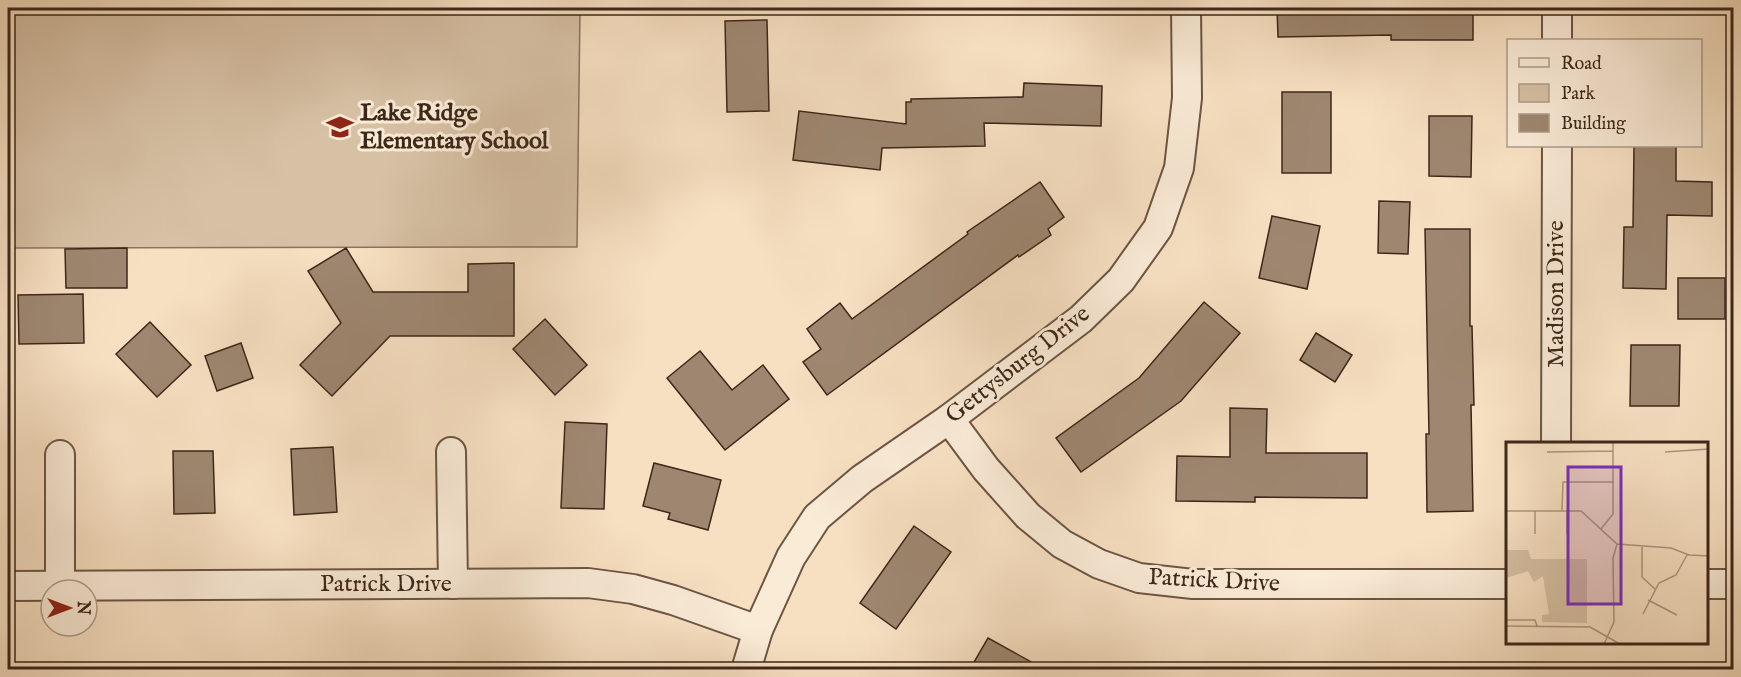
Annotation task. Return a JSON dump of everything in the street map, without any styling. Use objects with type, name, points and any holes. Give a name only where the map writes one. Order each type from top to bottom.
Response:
[{"type":"street","name":"Gettysburg Drive","points":[[746,669],[758,630],[791,557],[818,517],[862,479],[949,419],[1081,319],[1121,280],[1158,228],[1179,168],[1187,98],[1186,8]]},
{"type":"street","points":[[1557,8],[1557,39]]},
{"type":"street","name":"Madison Drive","points":[[1556,442],[1557,147]]},
{"type":"street","name":"Patrick Drive","points":[[949,419],[986,469],[1028,516],[1062,544],[1100,564],[1139,578],[1193,585],[1506,584]]},
{"type":"street","points":[[451,452],[453,584]]},
{"type":"street","points":[[60,454],[60,578]]},
{"type":"street","name":"Patrick Drive","points":[[99,585],[588,583],[633,589],[673,600],[758,630]]},
{"type":"street","points":[[1708,584],[1734,584]]},
{"type":"street","name":"Patrick Drive","points":[[8,586],[39,585]]},
{"type":"green space","name":"Lake Ridge Elementary School","points":[[8,8],[580,8],[577,247],[8,248]]},
{"type":"building","points":[[1277,8],[1473,8],[1473,40],[1391,40],[1391,35],[1278,37]]},
{"type":"building","points":[[767,20],[769,111],[727,112],[725,21]]},
{"type":"building","points":[[1024,83],[1102,86],[1101,126],[984,123],[985,146],[882,148],[880,170],[793,160],[799,111],[906,124],[906,102],[911,102],[911,99],[1023,97]]},
{"type":"building","points":[[1282,92],[1331,92],[1331,173],[1282,173]]},
{"type":"building","points":[[1429,116],[1472,116],[1471,177],[1429,176]]},
{"type":"building","points":[[1634,147],[1676,147],[1676,181],[1712,182],[1712,216],[1667,215],[1666,289],[1623,288],[1624,227],[1633,227]]},
{"type":"building","points":[[1040,182],[1064,217],[1048,229],[1051,235],[1019,257],[1018,255],[827,395],[803,362],[821,349],[807,329],[840,303],[852,319],[968,234],[967,232]]},
{"type":"building","points":[[1379,201],[1410,202],[1408,254],[1378,253]]},
{"type":"building","points":[[1272,216],[1320,226],[1307,289],[1259,278]]},
{"type":"building","points":[[1425,229],[1470,229],[1470,326],[1472,326],[1474,405],[1471,405],[1473,511],[1427,512],[1426,434],[1429,434]]},
{"type":"building","points":[[127,248],[127,288],[66,288],[65,249]]},
{"type":"building","points":[[346,248],[373,292],[468,292],[468,264],[514,263],[514,336],[390,336],[332,396],[300,365],[341,323],[308,271]]},
{"type":"building","points":[[1678,278],[1725,278],[1725,319],[1678,319]]},
{"type":"building","points":[[83,294],[84,343],[19,344],[18,295]]},
{"type":"building","points":[[1204,302],[1240,333],[1181,401],[1081,472],[1056,438],[1139,378]]},
{"type":"building","points":[[545,319],[587,365],[555,395],[513,349]]},
{"type":"building","points":[[150,322],[191,365],[157,397],[116,354]]},
{"type":"building","points":[[1316,333],[1352,355],[1335,382],[1300,360]]},
{"type":"building","points":[[241,343],[253,378],[217,391],[205,356]]},
{"type":"building","points":[[1631,345],[1680,345],[1679,406],[1630,406]]},
{"type":"building","points":[[700,351],[732,390],[763,365],[789,399],[725,450],[667,378]]},
{"type":"building","points":[[1230,408],[1267,409],[1266,453],[1367,453],[1367,498],[1255,497],[1255,502],[1176,501],[1177,456],[1230,457]]},
{"type":"building","points":[[565,422],[607,424],[604,509],[561,508]]},
{"type":"building","points":[[333,447],[337,512],[294,515],[291,449]]},
{"type":"building","points":[[173,451],[213,451],[215,513],[174,514]]},
{"type":"building","points":[[654,463],[721,480],[708,530],[668,519],[670,513],[643,506]]},
{"type":"building","points":[[914,526],[951,552],[896,629],[860,603]]},
{"type":"building","points":[[988,638],[1044,669],[970,669]]},
{"type":"place","name":"Lake Ridge Elementary School","points":[[340,127]]}]
